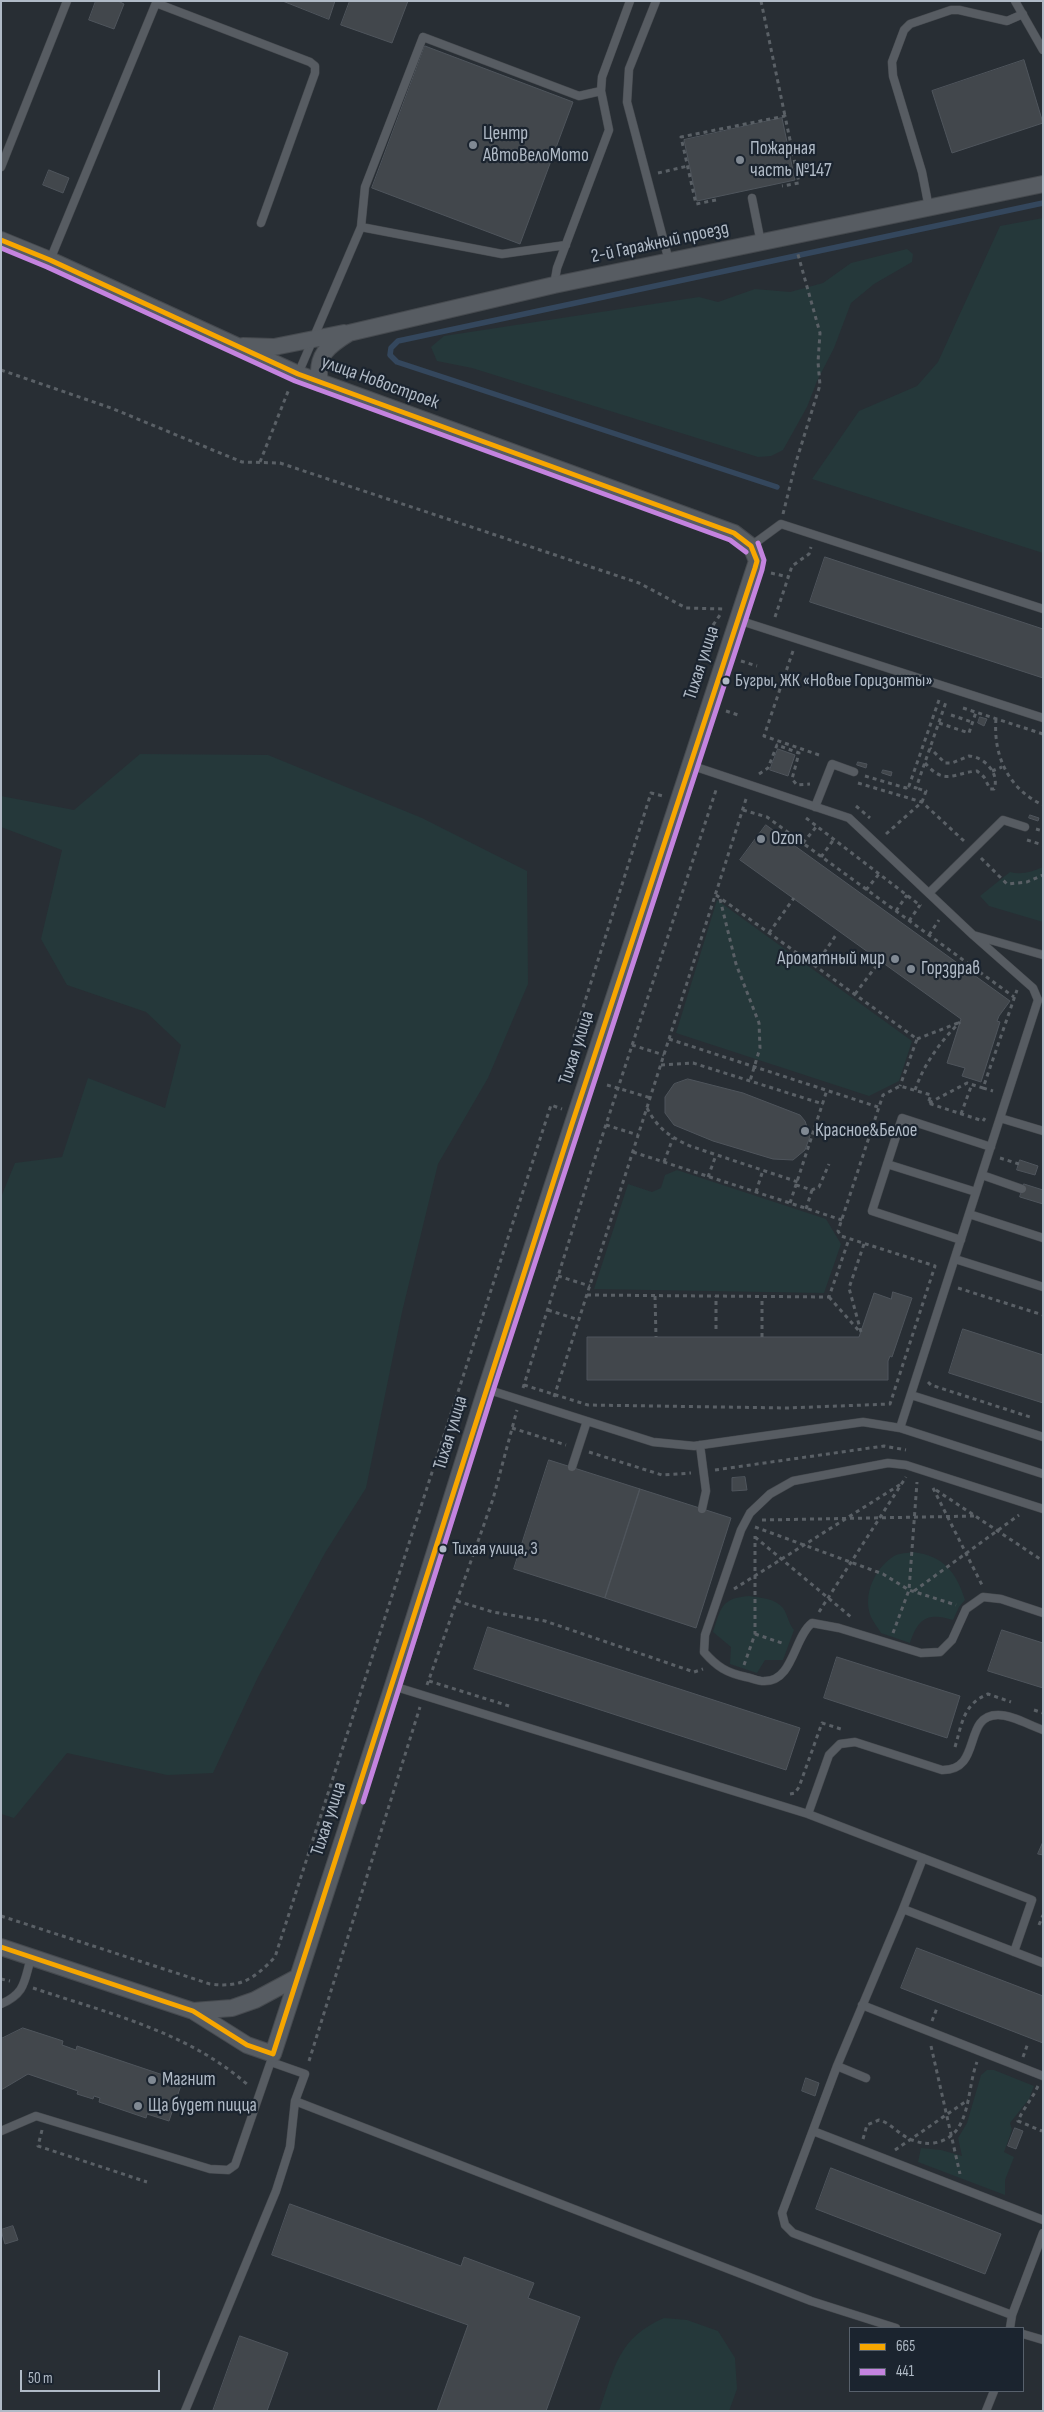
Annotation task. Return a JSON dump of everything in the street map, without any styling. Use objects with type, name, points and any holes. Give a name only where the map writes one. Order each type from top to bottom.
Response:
[{"type":"street","name":"2-й Гаражный проезд","points":[[320,383],[318,372],[324,352],[332,344],[349,333],[554,285],[1043,184]]},
{"type":"street","name":"улица Новостроек","points":[[1,240],[50,260],[320,383],[734,533],[751,546]]},
{"type":"street","points":[[236,346],[274,347],[349,333]]},
{"type":"street","name":"Тихая улица","points":[[272,2058],[393,1686],[486,1389],[738,620],[757,560],[751,546]]},
{"type":"street","points":[[1,1947],[193,2011],[247,2045],[272,2058]]},
{"type":"street","points":[[193,2011],[232,2008],[255,2000],[298,1977]]},
{"type":"lane","points":[[1,167],[67,1]]},
{"type":"lane","points":[[554,285],[557,268],[608,130],[601,91],[602,77],[630,1]]},
{"type":"lane","points":[[656,1],[629,69],[627,102],[669,262]]},
{"type":"lane","points":[[1015,1],[1043,50]]},
{"type":"lane","points":[[50,260],[153,2],[310,62],[315,66],[316,73],[261,224]]},
{"type":"lane","points":[[929,208],[922,172],[892,76],[892,62],[901,35],[910,24],[951,10],[959,10],[1007,21],[1024,14]]},
{"type":"lane","points":[[298,374],[360,228],[365,187],[423,37],[579,96],[601,91]]},
{"type":"lane","points":[[752,198],[761,243]]},
{"type":"lane","points":[[360,228],[502,254],[566,246]]},
{"type":"lane","points":[[751,546],[781,524],[1043,609]]},
{"type":"lane","points":[[738,620],[1043,718]]},
{"type":"lane","points":[[815,807],[832,764],[854,772]]},
{"type":"lane","points":[[690,765],[848,818],[973,935],[1034,988],[1038,1000],[1039,1009],[1000,1118],[900,1428]]},
{"type":"lane","points":[[929,893],[1003,820],[1025,827]]},
{"type":"lane","points":[[973,935],[1043,955]]},
{"type":"lane","points":[[961,1240],[872,1211],[902,1118],[990,1151]]},
{"type":"lane","points":[[1000,1118],[1043,1131]]},
{"type":"lane","points":[[887,1164],[976,1192]]},
{"type":"lane","points":[[982,1176],[1022,1189]]},
{"type":"lane","points":[[969,1214],[1043,1238]]},
{"type":"lane","points":[[955,1259],[1043,1287]]},
{"type":"lane","points":[[486,1389],[653,1442],[673,1445],[700,1445],[863,1422],[900,1428],[1043,1474]]},
{"type":"lane","points":[[911,1395],[1043,1437]]},
{"type":"lane","points":[[572,1467],[587,1421]]},
{"type":"lane","points":[[700,1445],[706,1491],[702,1509]]},
{"type":"lane","points":[[1043,1510],[918,1469],[888,1463],[793,1481],[770,1494],[750,1513],[745,1522],[705,1635],[704,1652],[715,1666],[729,1673],[767,1682],[781,1675],[792,1661],[799,1639],[812,1624],[839,1628],[921,1653],[940,1652],[952,1640],[966,1609],[983,1597],[1001,1599],[1043,1613]]},
{"type":"lane","points":[[393,1686],[808,1814],[1032,1900],[1014,1952]]},
{"type":"lane","points":[[808,1814],[828,1755],[840,1744],[855,1742],[942,1770],[949,1770],[956,1768],[966,1760],[977,1726],[993,1715],[1000,1715],[1043,1730]]},
{"type":"lane","points":[[923,1858],[837,2066],[783,2208],[782,2219],[788,2230],[799,2236],[1012,2315]]},
{"type":"lane","points":[[903,1909],[1043,1963]]},
{"type":"lane","points":[[1,2004],[16,1997],[23,1985],[31,1958]]},
{"type":"lane","points":[[862,2005],[1042,2076]]},
{"type":"lane","points":[[1,2131],[36,2116],[210,2169],[228,2170],[235,2165],[272,2058],[305,2074],[295,2101],[290,2147],[276,2191],[185,2411]]},
{"type":"lane","points":[[837,2066],[866,2078]]},
{"type":"lane","points":[[295,2101],[811,2302],[893,2327]]},
{"type":"lane","points":[[812,2131],[1043,2220]]},
{"type":"lane","points":[[1010,2327],[1012,2315],[1043,2233]]},
{"type":"lane","points":[[1024,2334],[1043,2340]]},
{"type":"lane","points":[[986,2411],[994,2392]]},
{"type":"path","points":[[761,1],[799,183],[782,186]]},
{"type":"path","points":[[716,200],[696,204],[681,137],[785,116]]},
{"type":"path","points":[[655,164],[660,183]]},
{"type":"path","points":[[658,173],[688,166]]},
{"type":"path","points":[[781,524],[796,462],[820,385],[818,362],[820,332],[800,262]]},
{"type":"path","points":[[1,370],[111,408],[242,462],[280,463],[640,583],[686,608],[724,609]]},
{"type":"path","points":[[260,462],[290,386],[298,374]]},
{"type":"path","points":[[774,617],[792,566],[809,554],[812,544]]},
{"type":"path","points":[[771,573],[788,577]]},
{"type":"path","points":[[691,686],[711,628],[727,601]]},
{"type":"path","points":[[796,640],[764,736],[830,759]]},
{"type":"path","points":[[932,698],[954,705]]},
{"type":"path","points":[[909,786],[938,700]]},
{"type":"path","points":[[916,788],[946,702]]},
{"type":"path","points":[[961,707],[1043,734]]},
{"type":"path","points":[[939,723],[968,733],[976,712]]},
{"type":"path","points":[[951,715],[972,722]]},
{"type":"path","points":[[996,719],[994,738],[1002,767],[1014,784],[1043,805]]},
{"type":"path","points":[[754,774],[766,772],[777,745],[799,753],[791,775],[793,783],[802,786],[809,785],[813,779]]},
{"type":"path","points":[[925,763],[933,772],[944,777],[956,777],[965,772],[977,771],[984,777],[990,789],[994,790],[995,778],[983,760],[975,756],[962,758],[952,763],[945,763],[930,748]]},
{"type":"path","points":[[819,764],[822,756]]},
{"type":"path","points":[[992,771],[1002,767]]},
{"type":"path","points":[[868,777],[906,788],[909,786],[926,791],[922,802],[886,834]]},
{"type":"path","points":[[856,782],[922,802],[1006,884],[1028,882],[1043,875]]},
{"type":"path","points":[[550,1410],[751,785]]},
{"type":"path","points":[[305,2074],[424,1696],[492,1499],[524,1385],[558,1276],[717,786]]},
{"type":"path","points":[[582,1049],[585,1040],[574,1036],[650,793]]},
{"type":"path","points":[[853,805],[860,807],[873,821]]},
{"type":"path","points":[[743,810],[767,817],[1014,997]]},
{"type":"path","points":[[802,815],[927,910]]},
{"type":"path","points":[[803,843],[817,826]]},
{"type":"path","points":[[880,827],[893,840]]},
{"type":"path","points":[[821,857],[834,839]]},
{"type":"path","points":[[866,890],[879,874]]},
{"type":"path","points":[[716,895],[916,1039]]},
{"type":"path","points":[[896,911],[907,895]]},
{"type":"path","points":[[720,898],[736,964],[759,1023],[760,1048],[750,1081]]},
{"type":"path","points":[[769,933],[794,898]]},
{"type":"path","points":[[909,921],[920,906]]},
{"type":"path","points":[[933,915],[946,925]]},
{"type":"path","points":[[929,935],[939,920]]},
{"type":"path","points":[[814,966],[836,935]]},
{"type":"path","points":[[855,994],[880,961]]},
{"type":"path","points":[[983,1088],[1019,984]]},
{"type":"path","points":[[916,1039],[960,1022],[946,1037],[922,1072],[916,1090]]},
{"type":"path","points":[[900,1086],[916,1039]]},
{"type":"path","points":[[669,1040],[878,1107]]},
{"type":"path","points":[[632,1046],[664,1056]]},
{"type":"path","points":[[661,1065],[694,1063],[823,1104]]},
{"type":"path","points":[[928,1103],[968,1083],[993,1091]]},
{"type":"path","points":[[961,1114],[972,1084]]},
{"type":"path","points":[[991,1098],[996,1084]]},
{"type":"path","points":[[607,1085],[650,1098]]},
{"type":"path","points":[[524,1385],[588,1405],[787,1408],[890,1404],[935,1266],[841,1236],[838,1231],[882,1094],[900,1086],[931,1095],[928,1103]]},
{"type":"path","points":[[790,1203],[827,1090]]},
{"type":"path","points":[[1,1916],[210,1984],[229,1986],[255,1977],[275,1957],[551,1105],[562,1109],[564,1100]]},
{"type":"path","points":[[928,1103],[983,1121],[986,1114]]},
{"type":"path","points":[[647,1108],[653,1119],[667,1135],[673,1138],[716,1155],[763,1170],[812,1190],[819,1187],[829,1164]]},
{"type":"path","points":[[606,1125],[638,1135]]},
{"type":"path","points":[[664,1162],[673,1138]]},
{"type":"path","points":[[990,1151],[1019,1164]]},
{"type":"path","points":[[633,1152],[842,1220]]},
{"type":"path","points":[[708,1177],[716,1155]]},
{"type":"path","points":[[756,1192],[763,1170]]},
{"type":"path","points":[[806,1208],[812,1190]]},
{"type":"path","points":[[828,1297],[849,1238]]},
{"type":"path","points":[[586,1295],[828,1297],[861,1332],[849,1288],[864,1244]]},
{"type":"path","points":[[558,1276],[590,1286]]},
{"type":"path","points":[[947,1284],[1043,1315]]},
{"type":"path","points":[[655,1296],[656,1337]]},
{"type":"path","points":[[716,1296],[716,1329]]},
{"type":"path","points":[[762,1297],[762,1337]]},
{"type":"path","points":[[548,1310],[579,1320]]},
{"type":"path","points":[[926,1374],[926,1380],[931,1385],[1034,1418]]},
{"type":"path","points":[[512,1428],[662,1475],[675,1476],[884,1446],[915,1453]]},
{"type":"path","points":[[718,1599],[901,1484],[918,1469]]},
{"type":"path","points":[[918,1469],[933,1488],[988,1597]]},
{"type":"path","points":[[889,1644],[909,1590],[918,1469]]},
{"type":"path","points":[[812,1624],[901,1484]]},
{"type":"path","points":[[933,1488],[1043,1561]]},
{"type":"path","points":[[914,1591],[1031,1506]]},
{"type":"path","points":[[745,1522],[976,1516]]},
{"type":"path","points":[[745,1522],[755,1528],[882,1574],[909,1590],[966,1609]]},
{"type":"path","points":[[741,1676],[755,1634],[755,1528]]},
{"type":"path","points":[[755,1537],[860,1625],[868,1637]]},
{"type":"path","points":[[457,1601],[493,1612],[545,1621],[694,1672],[715,1666]]},
{"type":"path","points":[[755,1634],[796,1648]]},
{"type":"path","points":[[429,1681],[514,1708]]},
{"type":"path","points":[[953,1752],[967,1708],[976,1699],[988,1694],[1015,1704]]},
{"type":"path","points":[[1024,1707],[1043,1714]]},
{"type":"path","points":[[789,1794],[795,1793],[799,1787],[822,1723],[850,1732]]},
{"type":"path","points":[[1037,1931],[1043,1915]]},
{"type":"path","points":[[1,1979],[156,2030],[213,2058],[250,2086]]},
{"type":"path","points":[[938,2008],[928,2031],[964,2189]]},
{"type":"path","points":[[1022,2057],[1028,2043]]},
{"type":"path","points":[[860,2149],[868,2125],[879,2120],[885,2121],[894,2130],[910,2140],[924,2144],[945,2141],[952,2136],[957,2131],[966,2113],[974,2070],[982,2052]]},
{"type":"path","points":[[247,2095],[250,2086],[272,2058]]},
{"type":"path","points":[[1042,2076],[1032,2101],[1021,2113],[1018,2121],[1042,2131]]},
{"type":"path","points":[[883,2158],[968,2099]]},
{"type":"path","points":[[36,2127],[42,2131],[38,2146],[147,2182]]},
{"type":"shaded area","points":[[1043,218],[1043,553],[812,479],[859,411],[917,386],[938,362],[1000,226]]},
{"type":"shaded area","points":[[907,249],[913,254],[912,262],[874,284],[851,303],[834,348],[817,381],[807,407],[783,450],[771,456],[758,457],[472,368],[437,361],[431,347],[444,336],[699,297],[718,302],[755,289],[790,292],[823,283],[851,263]]},
{"type":"shaded area","points":[[140,754],[268,755],[422,818],[527,871],[528,984],[488,1078],[438,1164],[402,1312],[366,1488],[325,1553],[258,1677],[213,1773],[167,1775],[67,1753],[14,1818],[1,1814],[1,1197],[15,1163],[62,1157],[88,1078],[165,1108],[181,1045],[146,1012],[67,985],[41,939],[62,850],[1,827],[1,796],[74,810]]},
{"type":"shaded area","points":[[1043,867],[1043,922],[989,906],[980,896],[1010,872],[1026,872]]},
{"type":"shaded area","points":[[717,900],[912,1041],[899,1081],[869,1096],[676,1033]]},
{"type":"shaded area","points":[[677,1170],[826,1219],[841,1244],[824,1293],[594,1289],[628,1184],[652,1192],[661,1188],[665,1175]]},
{"type":"shaded area","points":[[913,1552],[933,1557],[947,1567],[957,1581],[965,1600],[959,1607],[953,1620],[937,1617],[925,1619],[917,1628],[910,1643],[881,1633],[871,1617],[868,1600],[872,1583],[887,1561],[894,1556]]},
{"type":"shaded area","points":[[749,1596],[767,1599],[780,1605],[794,1630],[783,1660],[765,1660],[757,1673],[730,1664],[731,1647],[713,1632],[718,1617],[727,1602]]},
{"type":"shaded area","points":[[987,2070],[994,2070],[1034,2086],[1029,2099],[1010,2123],[1012,2130],[1004,2152],[1014,2157],[1005,2180],[1005,2195],[918,2162],[921,2148],[941,2150],[962,2156],[958,2138],[967,2123],[981,2075]]},
{"type":"shaded area","points":[[664,2318],[687,2320],[718,2331],[735,2358],[737,2389],[729,2411],[599,2411],[614,2368],[627,2345],[649,2326]]},
{"type":"building","points":[[96,1],[118,1],[124,4],[114,29],[89,20]]},
{"type":"building","points":[[283,1],[335,1],[329,19]]},
{"type":"building","points":[[350,1],[408,1],[392,43],[341,25]]},
{"type":"building","name":"Центр АвтоВелоМото","points":[[425,46],[573,102],[520,244],[372,188]]},
{"type":"building","points":[[1024,60],[1043,123],[952,153],[932,91]]},
{"type":"building","name":"Пожарная часть №147","points":[[782,118],[795,180],[697,201],[684,140]]},
{"type":"building","points":[[49,170],[69,178],[63,193],[43,185]]},
{"type":"building","points":[[825,557],[1043,629],[1043,678],[810,602]]},
{"type":"building","points":[[980,717],[987,719],[984,726],[978,723]]},
{"type":"building","points":[[778,749],[795,755],[788,776],[770,770]]},
{"type":"building","points":[[858,762],[867,764],[866,768],[857,765]]},
{"type":"building","points":[[883,770],[892,772],[891,776],[882,773]]},
{"type":"building","points":[[1030,815],[1039,818],[1038,821],[1029,818]]},
{"type":"building","points":[[766,825],[1010,1001],[997,1021],[1000,1022],[981,1082],[962,1076],[965,1068],[947,1063],[961,1019],[740,860]]},
{"type":"building","points":[[688,1079],[743,1093],[800,1115],[805,1121],[810,1136],[805,1150],[793,1160],[773,1159],[713,1141],[674,1125],[665,1113],[665,1097],[674,1084]]},
{"type":"building","points":[[1020,1160],[1038,1166],[1035,1175],[1017,1170]]},
{"type":"building","points":[[1024,1184],[1043,1190],[1043,1204],[1020,1197]]},
{"type":"building","points":[[893,1292],[912,1298],[892,1357],[890,1356],[888,1361],[888,1380],[587,1380],[587,1337],[859,1337],[874,1293],[891,1299]]},
{"type":"building","points":[[963,1329],[1043,1355],[1043,1403],[949,1373]]},
{"type":"building","points":[[549,1460],[640,1489],[605,1598],[514,1569]]},
{"type":"building","points":[[745,1477],[747,1490],[732,1491],[732,1478]]},
{"type":"building","points":[[640,1489],[731,1518],[696,1628],[605,1598]]},
{"type":"building","points":[[488,1627],[800,1728],[786,1770],[474,1669]]},
{"type":"building","points":[[1002,1630],[1043,1643],[1043,1688],[988,1671]]},
{"type":"building","points":[[837,1657],[960,1696],[947,1738],[824,1698]]},
{"type":"building","points":[[1043,1842],[1043,1855],[1038,1854]]},
{"type":"building","points":[[917,1948],[1043,1996],[1043,2043],[901,1988]]},
{"type":"building","points":[[23,2028],[63,2041],[62,2045],[76,2050],[77,2046],[175,2079],[173,2083],[181,2085],[169,2121],[147,2114],[146,2118],[99,2102],[100,2098],[94,2096],[93,2099],[77,2094],[78,2091],[28,2074],[1,2090],[1,2039]]},
{"type":"building","points":[[806,2078],[819,2083],[815,2096],[802,2091]]},
{"type":"building","points":[[1015,2128],[1023,2131],[1016,2149],[1008,2146]]},
{"type":"building","points":[[831,2168],[1001,2234],[985,2274],[816,2209]]},
{"type":"building","points":[[290,2204],[461,2266],[464,2257],[534,2283],[528,2298],[580,2317],[546,2411],[437,2411],[468,2325],[272,2255]]},
{"type":"building","points":[[13,2226],[18,2240],[5,2244],[1,2230]]},
{"type":"building","points":[[240,2336],[288,2353],[267,2411],[213,2411]]},
{"type":"waterway","points":[[777,487],[397,362],[390,355],[391,348],[398,341],[1043,203]]},
{"type":"transit line","name":"665","points":[[1,240],[50,260],[298,374],[734,533],[751,546]]},
{"type":"transit line","name":"441","points":[[1,248],[47,267],[295,381],[730,540],[746,552]]},
{"type":"transit line","name":"441","points":[[363,1802],[493,1391],[762,570],[764,560],[758,543]]},
{"type":"transit line","name":"665","points":[[1,1947],[193,2011],[247,2045],[273,2054],[572,1124],[755,568],[757,561],[751,546]]},
{"type":"place","name":"Центр АвтоВелоМото","points":[[473,145]]},
{"type":"place","name":"Пожарная часть №147","points":[[740,160]]},
{"type":"place","name":"Бугры, ЖК «Новые Горизонты»","points":[[726,681]]},
{"type":"place","name":"Ozon","points":[[761,839]]},
{"type":"place","name":"Ароматный мир","points":[[895,959]]},
{"type":"place","name":"Горздрав","points":[[911,969]]},
{"type":"place","name":"Красное&Белое","points":[[805,1131]]},
{"type":"place","name":"Тихая улица, 3","points":[[443,1549]]},
{"type":"place","name":"Магнит","points":[[152,2080]]},
{"type":"place","name":"Ща будет пицца","points":[[138,2106]]}]
